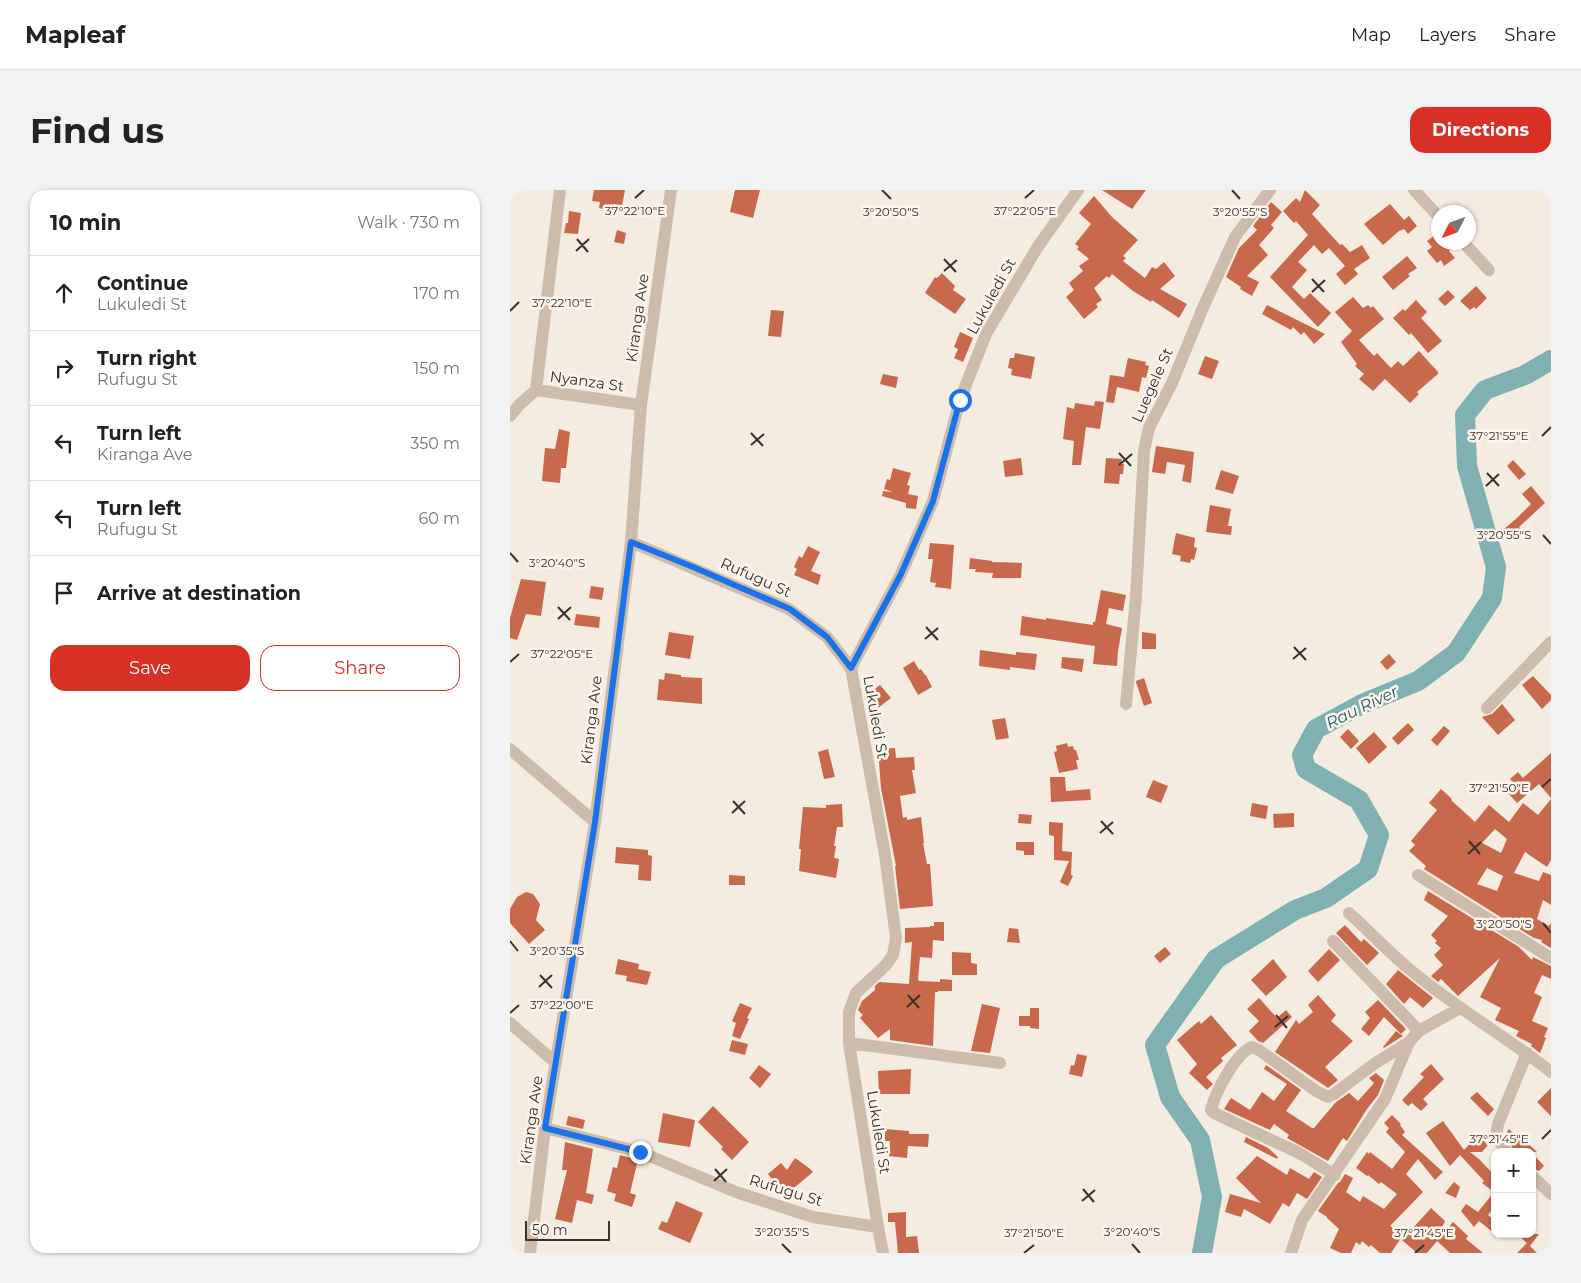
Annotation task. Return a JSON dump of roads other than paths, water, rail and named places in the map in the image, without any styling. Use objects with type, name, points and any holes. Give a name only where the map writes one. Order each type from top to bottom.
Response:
[{"type":"street","points":[[536,390],[560,190]]},
{"type":"street","name":"Kiranga Ave","points":[[530,1253],[545,1128],[595,822],[631,542],[641,405],[671,190]]},
{"type":"street","name":"Lukuledi St","points":[[883,1253],[849,1043],[849,1012],[856,993],[886,965],[893,955],[896,938],[885,855],[851,668],[901,574],[933,501],[960,400],[986,334],[1037,248],[1078,190]]},
{"type":"street","name":"Luegele St","points":[[1126,704],[1136,597],[1144,450],[1149,428],[1172,383],[1235,237],[1270,190]]},
{"type":"street","points":[[1414,190],[1431,208]]},
{"type":"street","points":[[1470,250],[1489,270]]},
{"type":"street","name":"Nyanza St","points":[[510,416],[536,390],[641,405]]},
{"type":"street","name":"Rufugu St","points":[[631,542],[790,609],[827,637],[851,668]]},
{"type":"street","points":[[1486,708],[1551,642]]},
{"type":"street","points":[[510,749],[595,822]]},
{"type":"street","points":[[1418,875],[1551,958]]},
{"type":"street","points":[[1349,913],[1408,968],[1460,1008],[1527,1053],[1551,1072]]},
{"type":"street","points":[[1333,941],[1419,1031]]},
{"type":"street","points":[[1334,1175],[1299,1154],[1211,1110],[1221,1084],[1240,1056],[1252,1047],[1259,1050],[1316,1090],[1328,1096],[1334,1094],[1374,1064],[1409,1042],[1419,1031],[1460,1008]]},
{"type":"street","points":[[510,1023],[556,1063]]},
{"type":"street","points":[[1291,1253],[1302,1220],[1385,1099],[1409,1042]]},
{"type":"street","points":[[849,1043],[1000,1063]]},
{"type":"street","points":[[1504,1148],[1496,1137],[1498,1124],[1527,1053]]},
{"type":"street","name":"Rufugu St","points":[[545,1128],[640,1152],[736,1192],[813,1217],[878,1227]]},
{"type":"street","points":[[1536,1180],[1551,1194]]},
{"type":"waterway","name":"Rau River","points":[[1202,1253],[1212,1197],[1200,1140],[1170,1097],[1155,1045],[1216,959],[1295,910],[1326,898],[1368,869],[1379,835],[1359,800],[1306,769],[1302,755],[1316,729],[1362,704],[1418,681],[1456,653],[1492,598],[1496,567],[1467,466],[1465,415],[1485,390],[1525,375],[1551,360]]}]
